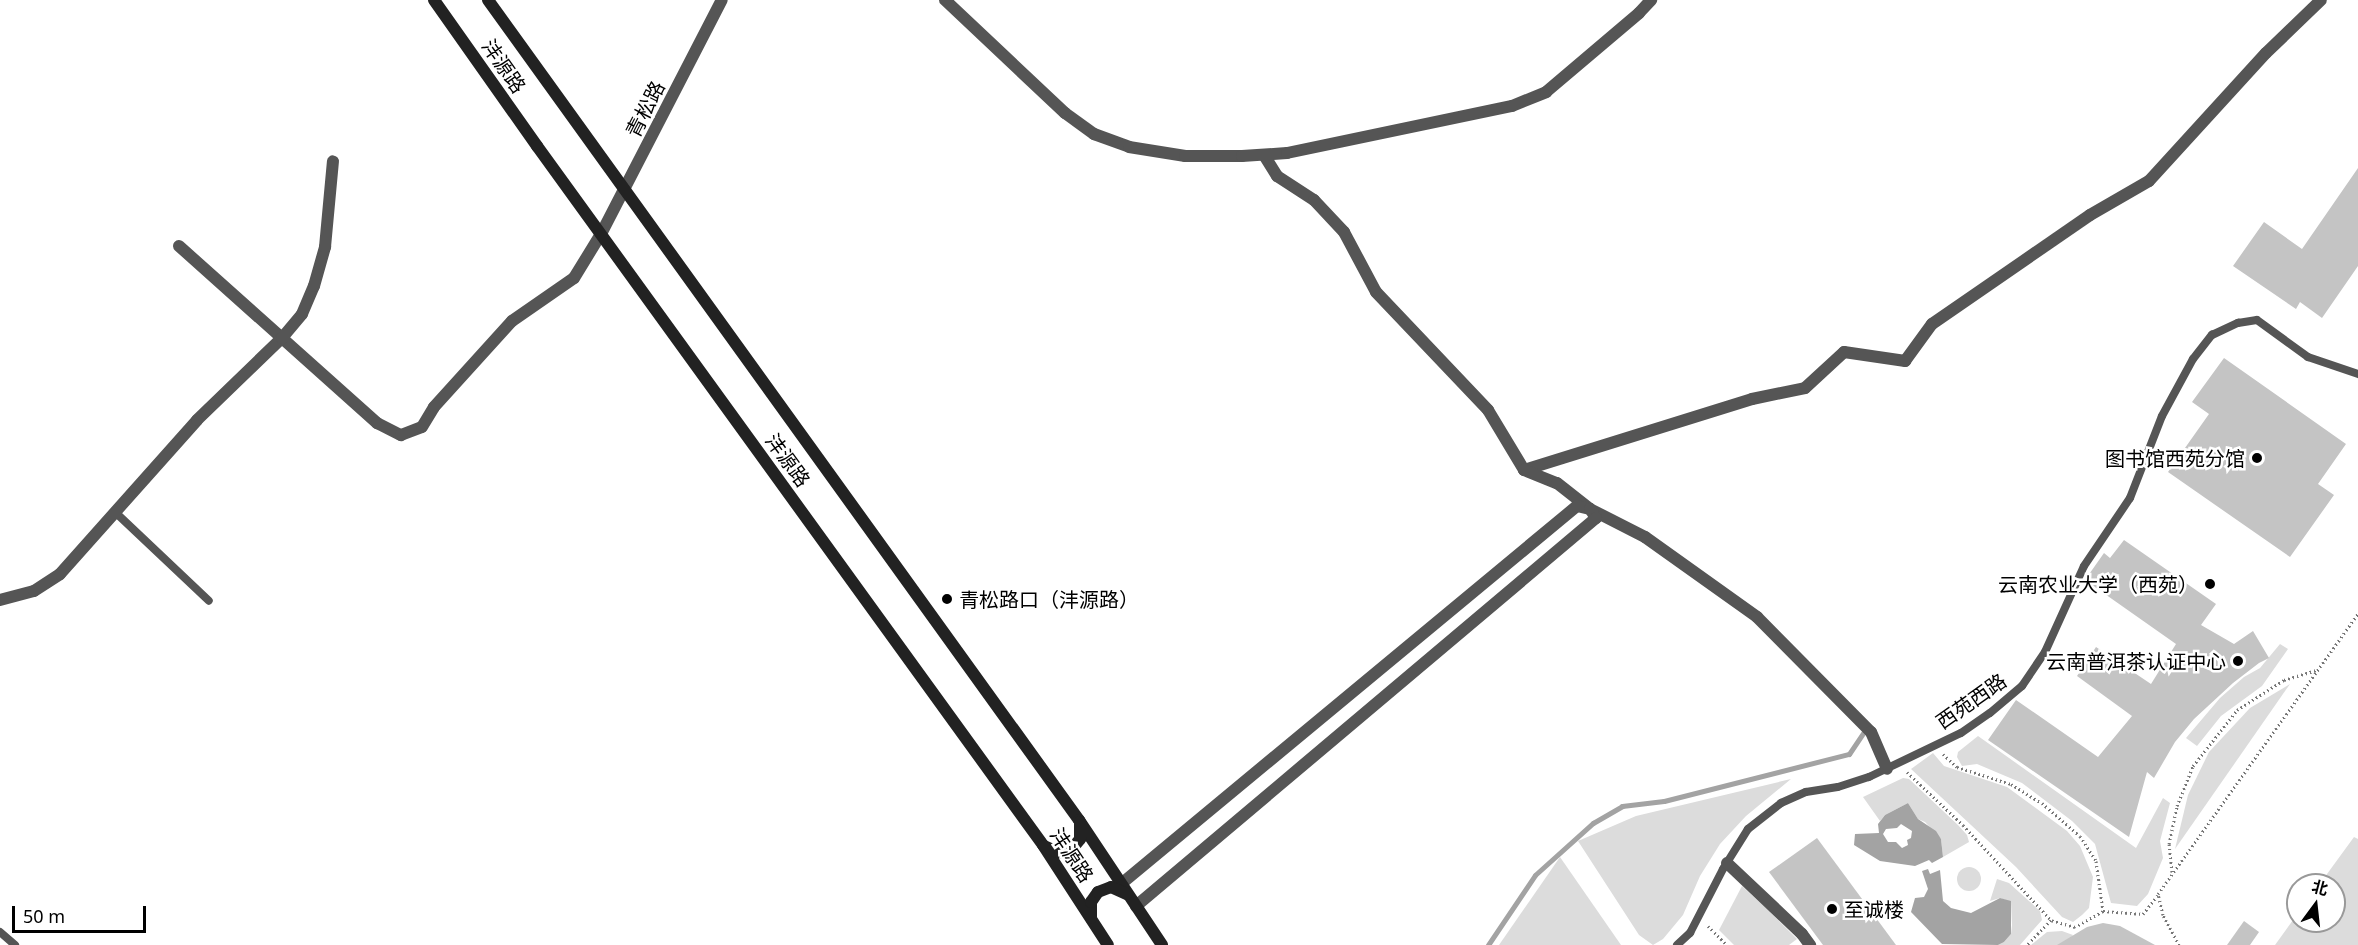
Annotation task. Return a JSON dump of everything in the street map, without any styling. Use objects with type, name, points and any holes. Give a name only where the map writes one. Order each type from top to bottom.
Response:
[{"type":"main road","name":"沣源路","points":[[434,0],[1043,845],[1108,945]]},
{"type":"main road","name":"沣源路","points":[[489,0],[1079,820],[1161,945]]},
{"type":"main road","points":[[1043,845],[1054,852],[1072,849],[1082,832],[1079,820]]},
{"type":"main road","points":[[1092,920],[1089,908],[1098,892],[1111,887],[1125,889]]},
{"type":"street","name":"青松路","points":[[179,246],[376,423],[401,435],[423,427],[434,407],[512,321],[574,278],[626,190],[722,0]]},
{"type":"street","points":[[945,0],[1065,113],[1094,134],[1130,147],[1185,156],[1287,153],[1512,106],[1546,92],[1640,14],[1651,0]]},
{"type":"street","points":[[1524,470],[1752,399],[1805,388],[1844,352],[1905,361],[1932,324],[2090,215],[2149,181],[2266,53],[2321,0]]},
{"type":"street","points":[[1264,155],[1277,176],[1314,200],[1344,232],[1376,292],[1488,410],[1524,470],[1557,483],[1590,509],[1623,528],[1645,537],[1757,617],[1871,732],[1893,766]]},
{"type":"street","points":[[0,600],[34,591],[60,574],[197,420],[282,338],[302,314],[314,286],[325,247],[333,161]]},
{"type":"street","points":[[1125,889],[1577,506],[1590,509],[1596,518],[1136,906]]},
{"type":"street","points":[[1726,863],[1802,934],[1810,945]]},
{"type":"lane","name":"西苑西路","points":[[1677,945],[1690,933],[1726,863],[1748,829],[1781,803],[1806,792],[1838,787],[1893,766],[1938,745],[1961,733],[2022,686],[2045,652],[2084,566],[2130,498],[2162,416],[2193,359],[2212,335],[2238,323],[2258,320],[2308,357],[2358,374]]},
{"type":"lane","points":[[115,512],[209,601]]},
{"type":"lane","points":[[0,932],[15,945]]},
{"type":"path","points":[[1893,766],[1963,825],[2051,920],[2075,927],[2103,911],[2143,914],[2358,614]]},
{"type":"path","points":[[2173,874],[2169,844],[2177,806],[2193,766],[2237,710],[2284,680],[2319,669]]},
{"type":"path","points":[[1938,745],[1945,758],[1957,767],[2011,784],[2042,803],[2080,836],[2096,861],[2103,911]]},
{"type":"path","points":[[2158,894],[2163,915],[2179,945]]},
{"type":"path","points":[[1698,917],[1727,945]]},
{"type":"path","points":[[2027,945],[2051,920]]},
{"type":"shaded area","points":[[2280,644],[2288,649],[2262,686],[2221,716],[2197,746],[2186,738],[2220,698],[2244,677],[2260,668]]},
{"type":"shaded area","points":[[2290,684],[2175,849],[2188,795],[2209,752],[2250,708]]},
{"type":"shaded area","points":[[1978,736],[2136,848],[2163,798],[2170,803],[2160,841],[2163,858],[2148,894],[2137,906],[2111,903],[2095,844],[2072,821],[2022,783],[1977,764],[1962,766],[1957,757],[1958,752]]},
{"type":"shaded area","points":[[1933,753],[1944,766],[2007,787],[2067,831],[2080,846],[2093,877],[2089,908],[2082,915],[2073,922],[2062,917],[2016,867],[1911,769]]},
{"type":"shaded area","points":[[1903,778],[1909,779],[1958,825],[1967,835],[1969,842],[1943,857],[1941,839],[1925,822],[1918,819],[1908,803],[1885,815],[1880,821],[1863,797]]},
{"type":"shaded area","points":[[1791,779],[1746,816],[1720,844],[1700,876],[1683,915],[1663,939],[1653,945],[1639,935],[1578,841],[1636,816]]},
{"type":"shaded area","points":[[1908,803],[1918,819],[1936,831],[1941,839],[1943,857],[1932,863],[1929,860],[1915,866],[1880,861],[1854,845],[1855,834],[1879,833],[1878,824],[1885,815]],"holes":[[[1901,824],[1912,831],[1911,838],[1907,840],[1908,845],[1902,848],[1896,842],[1888,842],[1883,834],[1886,829],[1897,828]]]},
{"type":"shaded area","points":[[2354,837],[2358,839],[2358,945],[2275,945],[2286,930],[2286,933],[2346,933],[2346,873],[2328,873]]},
{"type":"shaded area","points":[[1560,857],[1621,945],[1499,945]]},
{"type":"shaded area","points":[[1969,867],[1977,871],[1981,879],[1977,887],[1969,891],[1961,887],[1957,879],[1961,871]]},
{"type":"shaded area","points":[[1928,869],[1930,874],[1940,870],[1943,901],[1951,908],[1971,913],[2000,898],[2011,901],[2011,934],[1998,945],[1942,944],[1911,912],[1915,898],[1924,897],[1928,889],[1922,871]]},
{"type":"shaded area","points":[[1997,879],[2009,883],[2040,911],[2042,920],[2020,945],[1998,945],[2011,934],[2012,925],[2011,902],[2000,898],[1990,901]]},
{"type":"shaded area","points":[[1742,886],[1797,939],[1789,945],[1734,945],[1719,930]]},
{"type":"shaded area","points":[[2062,931],[2073,935],[2065,945],[2031,945],[2047,932]]},
{"type":"building","points":[[2358,168],[2358,266],[2322,318],[2300,302],[2296,309],[2233,266],[2264,222],[2302,249]]},
{"type":"building","name":"图书馆西苑分馆","points":[[2224,358],[2346,444],[2318,484],[2334,495],[2290,557],[2168,472],[2209,414],[2192,402]]},
{"type":"building","name":"云南普洱茶认证中心","points":[[2124,540],[2216,604],[2201,625],[2234,644],[2253,631],[2269,658],[2233,683],[2194,719],[2175,742],[2154,778],[2147,772],[2129,837],[1988,740],[2016,700],[2098,757],[2132,716],[2077,676],[2096,647],[2151,684],[2176,644],[2085,580],[2104,553],[2110,558]]},
{"type":"building","name":"至诚楼","points":[[1817,838],[1896,945],[1823,945],[1769,872]]},
{"type":"building","points":[[2244,921],[2259,932],[2250,945],[2227,945]]},
{"type":"building","points":[[2103,923],[2120,926],[2155,945],[2057,945],[2087,927]]},
{"type":"waterway","points":[[1488,945],[1535,875],[1593,823],[1622,806],[1664,801],[1849,754],[1865,730]]},
{"type":"place","name":"图书馆西苑分馆","points":[[2257,458]]},
{"type":"place","name":"云南农业大学（西苑）","points":[[2210,584]]},
{"type":"place","name":"青松路口（沣源路）","points":[[947,599]]},
{"type":"place","name":"云南普洱茶认证中心","points":[[2238,661]]},
{"type":"place","name":"至诚楼","points":[[1832,909]]}]
